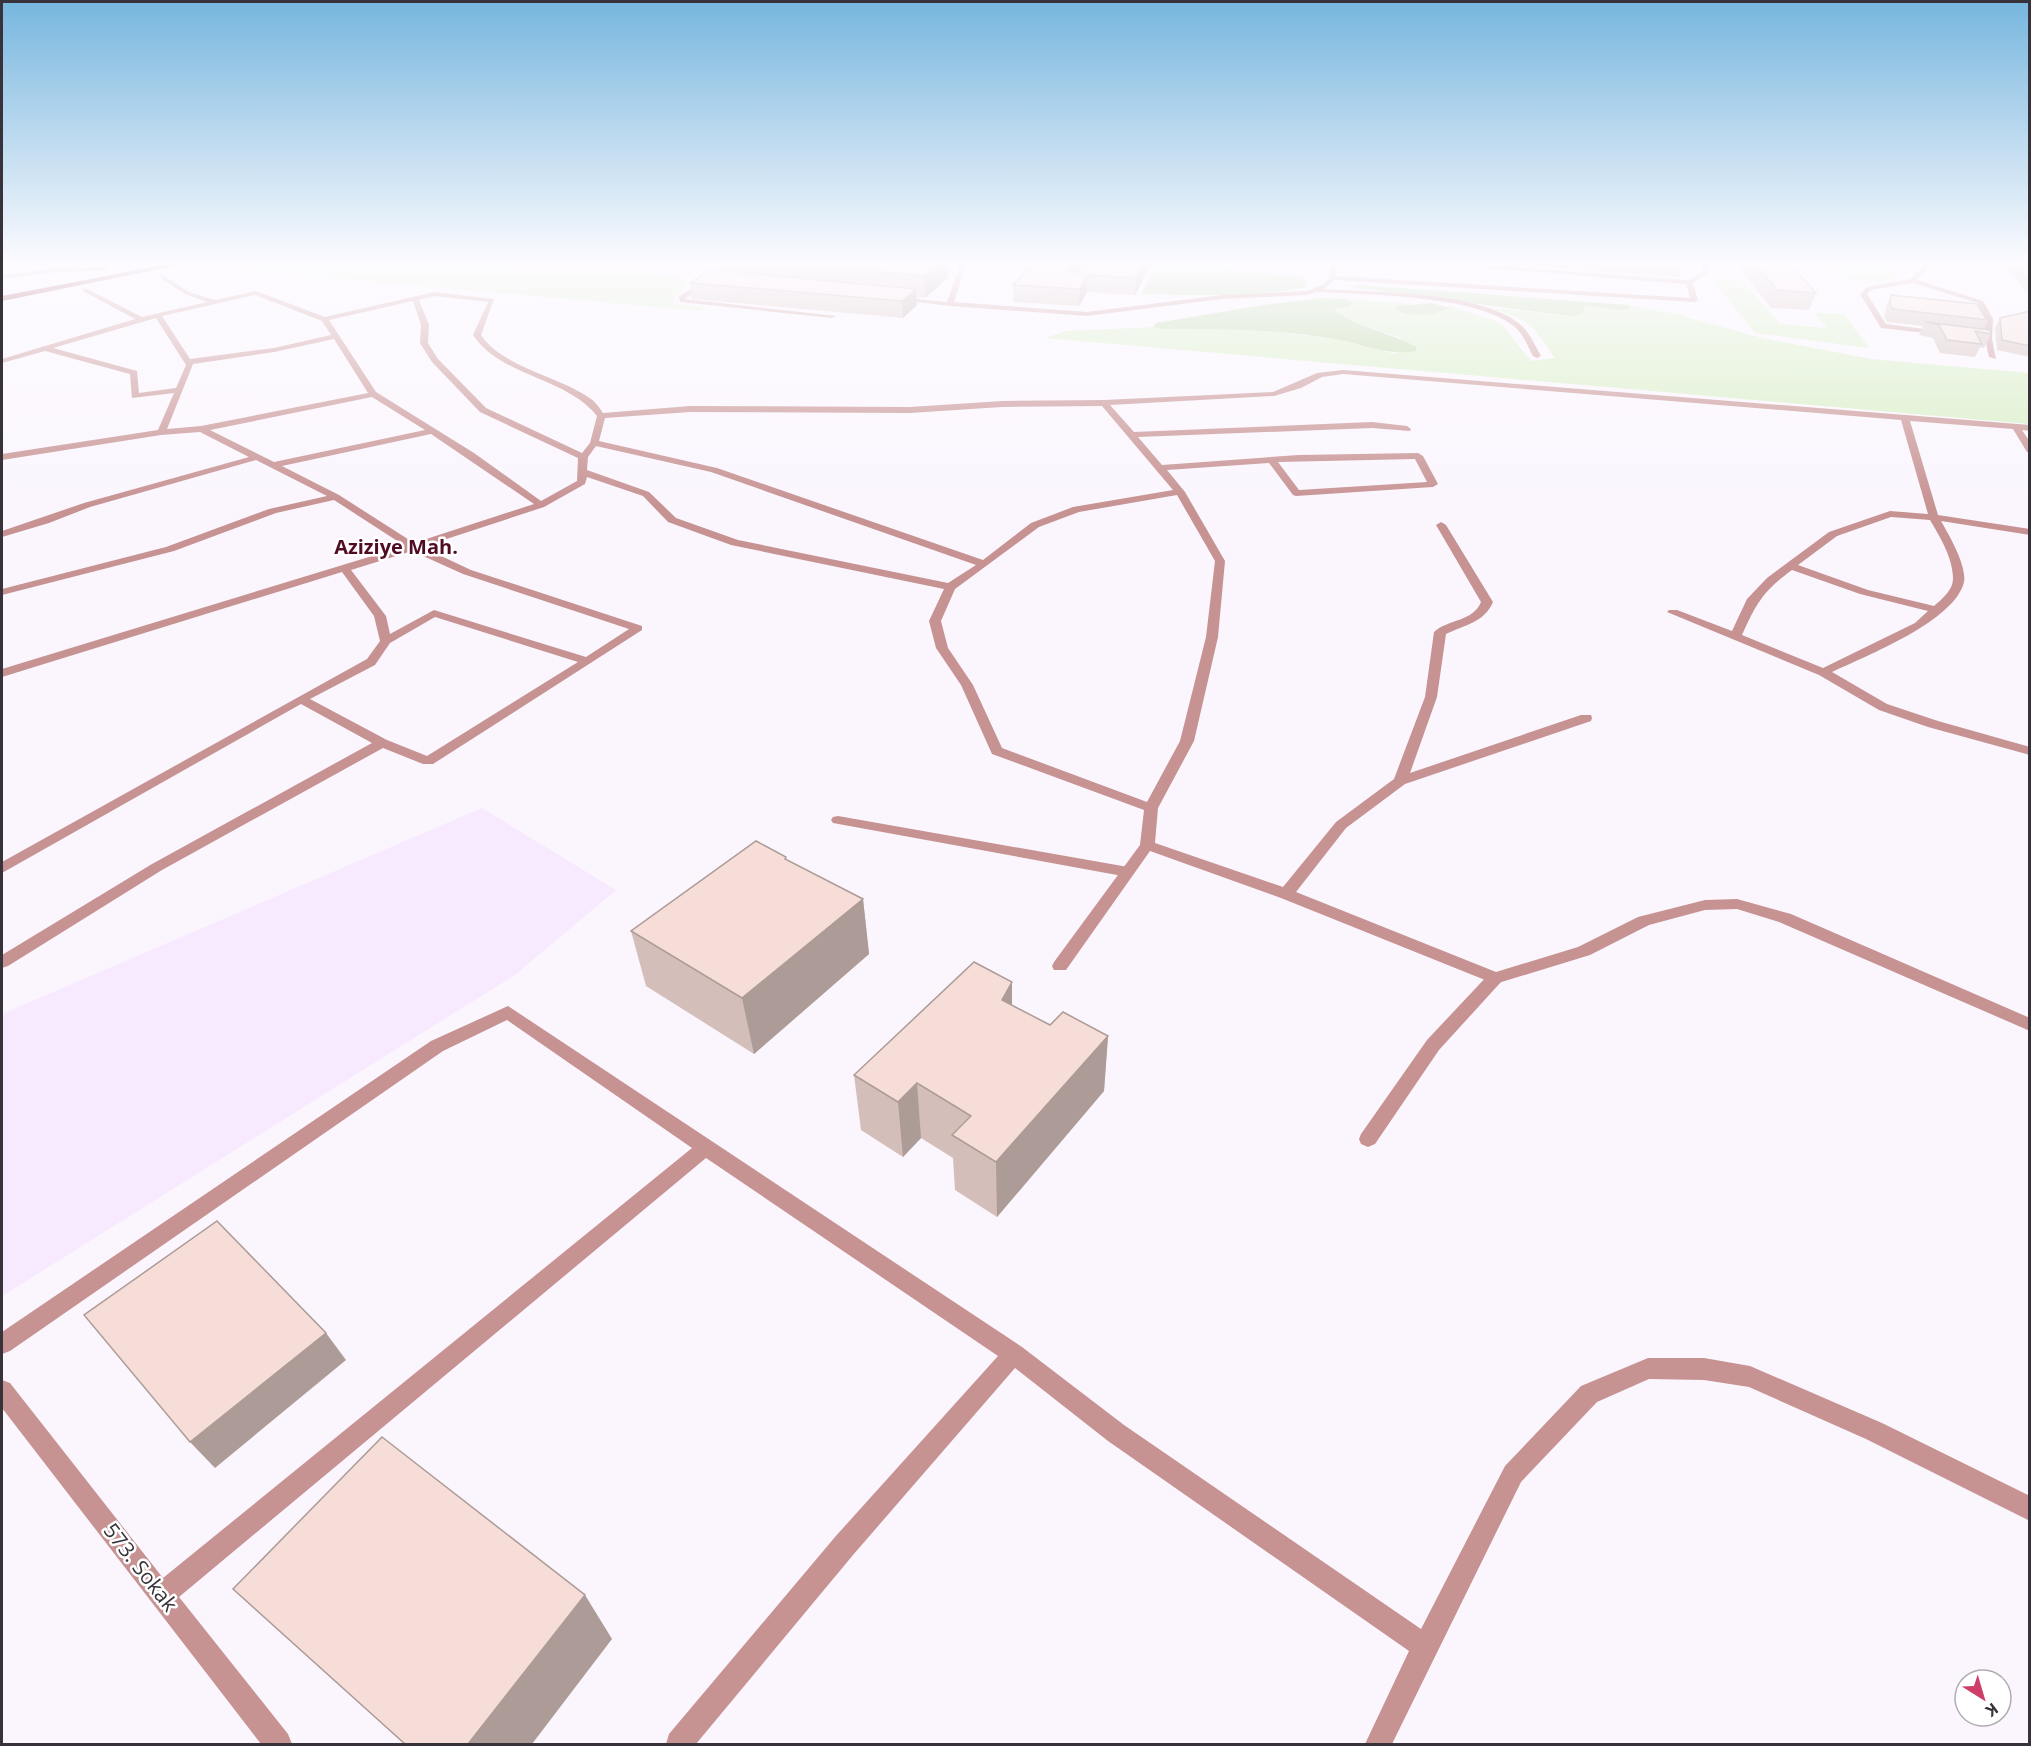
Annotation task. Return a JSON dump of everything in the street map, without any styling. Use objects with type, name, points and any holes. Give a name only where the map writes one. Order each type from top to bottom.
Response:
[{"type":"street","points":[[2,361],[59,343]]},
{"type":"street","points":[[161,432],[190,365],[177,343]]},
{"type":"street","points":[[188,362],[274,350],[303,343]]},
{"type":"street","points":[[341,343],[373,394],[433,431],[541,505]]},
{"type":"street","points":[[424,343],[435,360],[483,410],[583,457]]},
{"type":"street","points":[[483,343],[501,357],[589,401],[601,416]]},
{"type":"street","points":[[1529,343],[1537,356]]},
{"type":"street","points":[[1989,343],[1993,357]]},
{"type":"street","points":[[44,348],[134,373],[135,396],[179,390]]},
{"type":"street","points":[[2,371],[55,351]]},
{"type":"street","points":[[601,416],[690,410],[910,410],[1002,404],[1104,403],[1274,394],[1320,375],[1343,372],[2030,428]]},
{"type":"street","points":[[2,457],[161,432],[201,429],[373,394]]},
{"type":"street","points":[[1060,966],[1147,845],[1151,808],[1187,741],[1212,637],[1221,561],[1180,492],[1104,403]]},
{"type":"street","points":[[2,673],[413,547],[541,505],[582,482],[583,457],[594,444],[601,416]]},
{"type":"street","points":[[1823,672],[1919,625],[1952,596],[1959,580],[1951,549],[1934,517],[1905,418]]},
{"type":"street","points":[[1131,435],[1372,425],[1407,429]]},
{"type":"street","points":[[2016,427],[2030,450]]},
{"type":"street","points":[[201,429],[336,497],[413,547],[467,572],[638,628],[428,760],[382,743],[301,699]]},
{"type":"street","points":[[273,465],[433,431]]},
{"type":"street","points":[[594,444],[714,470],[984,564]]},
{"type":"street","points":[[1160,468],[1272,460],[1418,456],[1433,484],[1296,493],[1272,460]]},
{"type":"street","points":[[2,534],[87,505],[257,457]]},
{"type":"street","points":[[583,472],[646,494],[672,520],[735,543],[950,587]]},
{"type":"street","points":[[1151,808],[997,751],[967,686],[942,648],[935,621],[950,587],[1035,525],[1077,509],[1180,492]]},
{"type":"street","points":[[2,592],[170,549],[273,511],[336,497]]},
{"type":"street","points":[[1735,637],[1753,599],[1771,580],[1833,534],[1860,523],[1890,514],[1934,517],[2030,532]]},
{"type":"street","points":[[1400,781],[1431,697],[1440,632],[1475,618],[1486,608],[1487,602],[1441,525]]},
{"type":"street","points":[[1789,565],[1864,592],[1937,610]]},
{"type":"street","points":[[344,568],[380,616],[386,641]]},
{"type":"street","points":[[1672,612],[1823,672],[1883,707],[2030,752]]},
{"type":"street","points":[[2,868],[301,699],[371,662],[386,641],[434,613],[588,661]]},
{"type":"street","points":[[1286,894],[1341,825],[1400,781],[1586,718]]},
{"type":"street","points":[[2,962],[157,867],[382,743]]},
{"type":"street","points":[[838,820],[1128,872]]},
{"type":"street","points":[[1147,845],[1286,894],[1495,978]]},
{"type":"street","points":[[1368,1139],[1433,1045],[1495,978],[1584,951],[1644,921],[1705,905],[1737,904],[1769,912],[2030,1025]]},
{"type":"street","points":[[2,1344],[437,1046],[508,1012],[705,1148],[1014,1354],[1116,1433],[1425,1647]]},
{"type":"street","points":[[163,1594],[705,1148]]},
{"type":"street","points":[[679,1744],[844,1546],[1014,1354]]},
{"type":"street","points":[[1378,1744],[1513,1474],[1589,1394],[1648,1368],[1704,1369],[1750,1377],[1874,1431],[2030,1509]]},
{"type":"street","name":"573. Sokak","points":[[2,1391],[278,1744]]},
{"type":"shaded area","points":[[482,808],[616,890],[515,975],[2,1296],[2,1014]]},
{"type":"green space","points":[[1108,343],[1353,343],[1396,354],[1399,343],[1517,343],[1531,361],[1555,358],[1545,343],[1791,343],[1871,359],[2029,373],[2029,424]]},
{"type":"green space","points":[[1353,343],[1409,343],[1416,347],[1416,351],[1384,351]]},
{"type":"green space","points":[[1835,343],[1866,343],[1869,348]]},
{"type":"building","points":[[756,841],[786,857],[785,859],[863,899],[742,998],[631,931]]},
{"type":"building","points":[[974,962],[1012,982],[1002,1000],[1050,1025],[1063,1012],[1108,1036],[996,1162],[952,1135],[971,1116],[917,1083],[898,1102],[854,1075]]},
{"type":"building","points":[[217,1221],[326,1333],[190,1442],[84,1315]]},
{"type":"building","points":[[382,1437],[585,1595],[468,1744],[405,1744],[233,1589]]},
{"type":"district","name":"Aziziye Mah.","points":[[396,546]]}]
